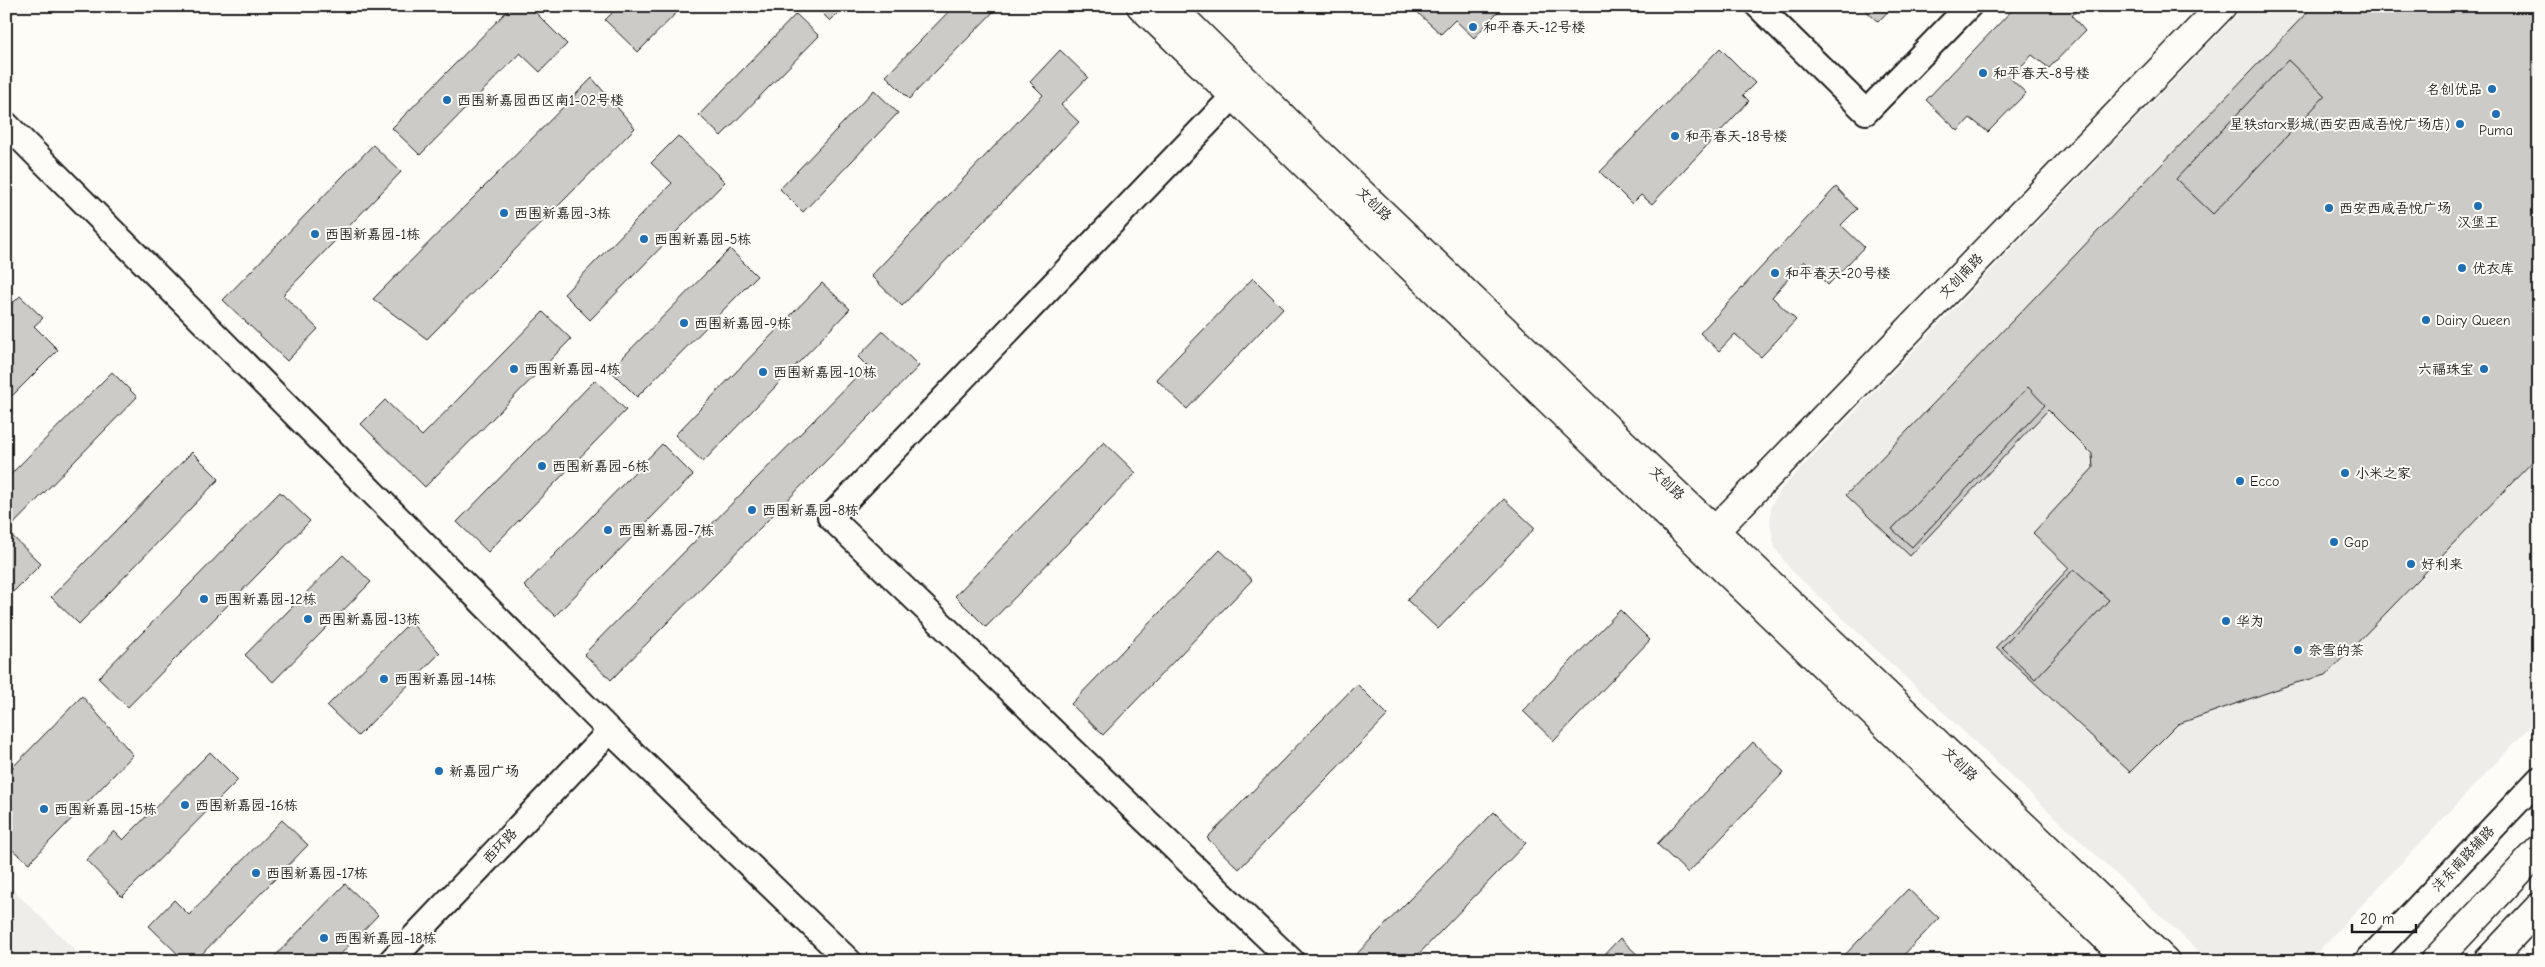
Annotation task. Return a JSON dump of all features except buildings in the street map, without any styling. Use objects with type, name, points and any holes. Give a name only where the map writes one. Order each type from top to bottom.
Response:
[{"type":"main road","name":"文创路","points":[[1141,6],[1240,89],[1708,538],[2165,961]]},
{"type":"main road","name":"文创路","points":[[1170,6],[1240,89]]},
{"type":"main road","name":"文创南路","points":[[1708,538],[2222,6]]},
{"type":"main road","name":"文创路","points":[[1708,538],[2130,961]]},
{"type":"main road","points":[[2435,961],[2539,850]]},
{"type":"main road","points":[[2488,961],[2539,907]]},
{"type":"street","points":[[1758,6],[1866,112],[1969,6]]},
{"type":"street","points":[[1240,89],[830,517],[1292,961]]},
{"type":"street","points":[[6,124],[610,731],[849,961]]},
{"type":"street","name":"西环路","points":[[390,961],[610,731]]},
{"type":"street","name":"沣东南路辅路","points":[[2367,961],[2539,779]]},
{"type":"shaded area","name":"西安西咸吾悦广场","points":[[2245,6],[2539,6],[2539,717],[2309,961],[2209,961],[1790,569],[1775,548],[1770,524],[1771,506],[1781,489]]},
{"type":"shaded area","points":[[6,883],[86,961],[6,961]]},
{"type":"place","name":"和平春天-12号楼","points":[[1473,27]]},
{"type":"place","name":"和平春天-8号楼","points":[[1983,73]]},
{"type":"place","name":"名创优品","points":[[2492,89]]},
{"type":"place","name":"西围新嘉园西区南1-02号楼","points":[[447,100]]},
{"type":"place","name":"Puma","points":[[2496,114]]},
{"type":"place","name":"星轶starx影城(西安西咸吾悦广场店)","points":[[2460,124]]},
{"type":"place","name":"和平春天-18号楼","points":[[1675,136]]},
{"type":"place","name":"汉堡王","points":[[2478,206]]},
{"type":"place","name":"西安西咸吾悦广场","points":[[2329,208]]},
{"type":"place","name":"西围新嘉园-3栋","points":[[504,213]]},
{"type":"place","name":"西围新嘉园-1栋","points":[[315,234]]},
{"type":"place","name":"西围新嘉园-5栋","points":[[644,239]]},
{"type":"place","name":"优衣库","points":[[2462,268]]},
{"type":"place","name":"和平春天-20号楼","points":[[1775,273]]},
{"type":"place","name":"Dairy Queen","points":[[2426,320]]},
{"type":"place","name":"西围新嘉园-9栋","points":[[684,323]]},
{"type":"place","name":"西围新嘉园-4栋","points":[[514,369]]},
{"type":"place","name":"六福珠宝","points":[[2484,369]]},
{"type":"place","name":"西围新嘉园-10栋","points":[[763,372]]},
{"type":"place","name":"西围新嘉园-6栋","points":[[542,466]]},
{"type":"place","name":"小米之家","points":[[2345,473]]},
{"type":"place","name":"Ecco","points":[[2240,481]]},
{"type":"place","name":"西围新嘉园-8栋","points":[[752,510]]},
{"type":"place","name":"西围新嘉园-7栋","points":[[608,530]]},
{"type":"place","name":"Gap","points":[[2334,542]]},
{"type":"place","name":"好利来","points":[[2411,564]]},
{"type":"place","name":"西围新嘉园-12栋","points":[[204,599]]},
{"type":"place","name":"西围新嘉园-13栋","points":[[308,619]]},
{"type":"place","name":"华为","points":[[2226,621]]},
{"type":"place","name":"奈雪的茶","points":[[2298,650]]},
{"type":"place","name":"西围新嘉园-14栋","points":[[384,679]]},
{"type":"place","name":"新嘉园广场","points":[[439,771]]},
{"type":"place","name":"西围新嘉园-16栋","points":[[185,805]]},
{"type":"place","name":"西围新嘉园-15栋","points":[[44,809]]},
{"type":"place","name":"西围新嘉园-17栋","points":[[256,873]]},
{"type":"place","name":"西围新嘉园-18栋","points":[[324,938]]}]
